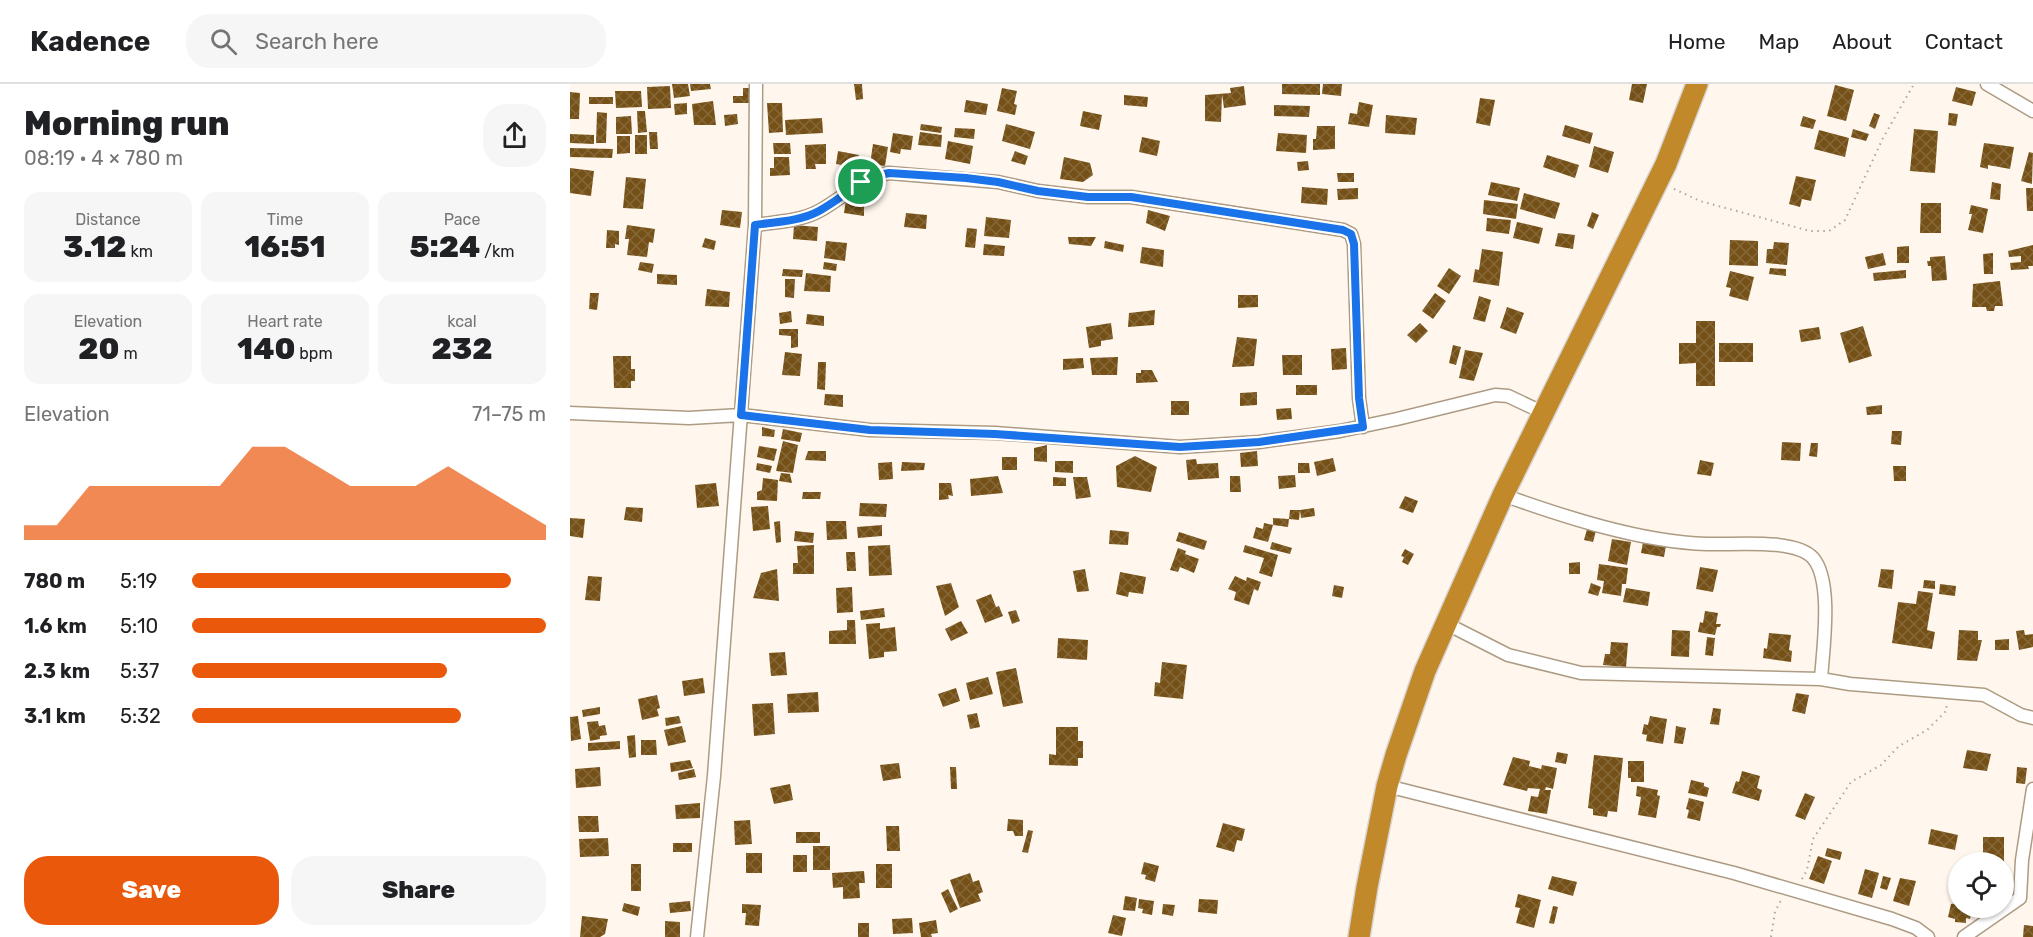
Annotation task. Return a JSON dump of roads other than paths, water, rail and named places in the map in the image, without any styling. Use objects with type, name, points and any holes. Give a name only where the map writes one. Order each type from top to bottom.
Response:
[{"type":"highway","points":[[1359,937],[1387,786],[1421,681],[1503,495],[1662,172],[1697,84]]},
{"type":"highway","points":[[1662,172],[1684,141],[1712,84]]},
{"type":"street","points":[[697,937],[714,776],[755,225],[756,84]]},
{"type":"street","points":[[1987,84],[2033,111]]},
{"type":"street","points":[[755,225],[787,221],[817,213],[861,182],[889,173],[966,178],[1088,197],[1131,197],[1343,230],[1351,234],[1354,244],[1359,398],[1363,427]]},
{"type":"street","points":[[570,413],[689,418],[741,415],[870,430],[995,434],[1180,447],[1259,442],[1363,427],[1495,395],[1508,396],[1544,413]]},
{"type":"street","points":[[1503,495],[1586,522],[1668,541],[1777,545],[1807,553],[1820,571],[1824,589],[1821,679]]},
{"type":"street","points":[[1445,623],[1508,655],[1581,673],[1821,679],[1850,684],[1984,695],[2021,715],[2033,718]]},
{"type":"street","points":[[1387,786],[1734,873],[1892,919],[1917,928],[1928,937]]},
{"type":"street","points":[[1964,937],[2020,898],[2022,860],[2033,789]]}]
